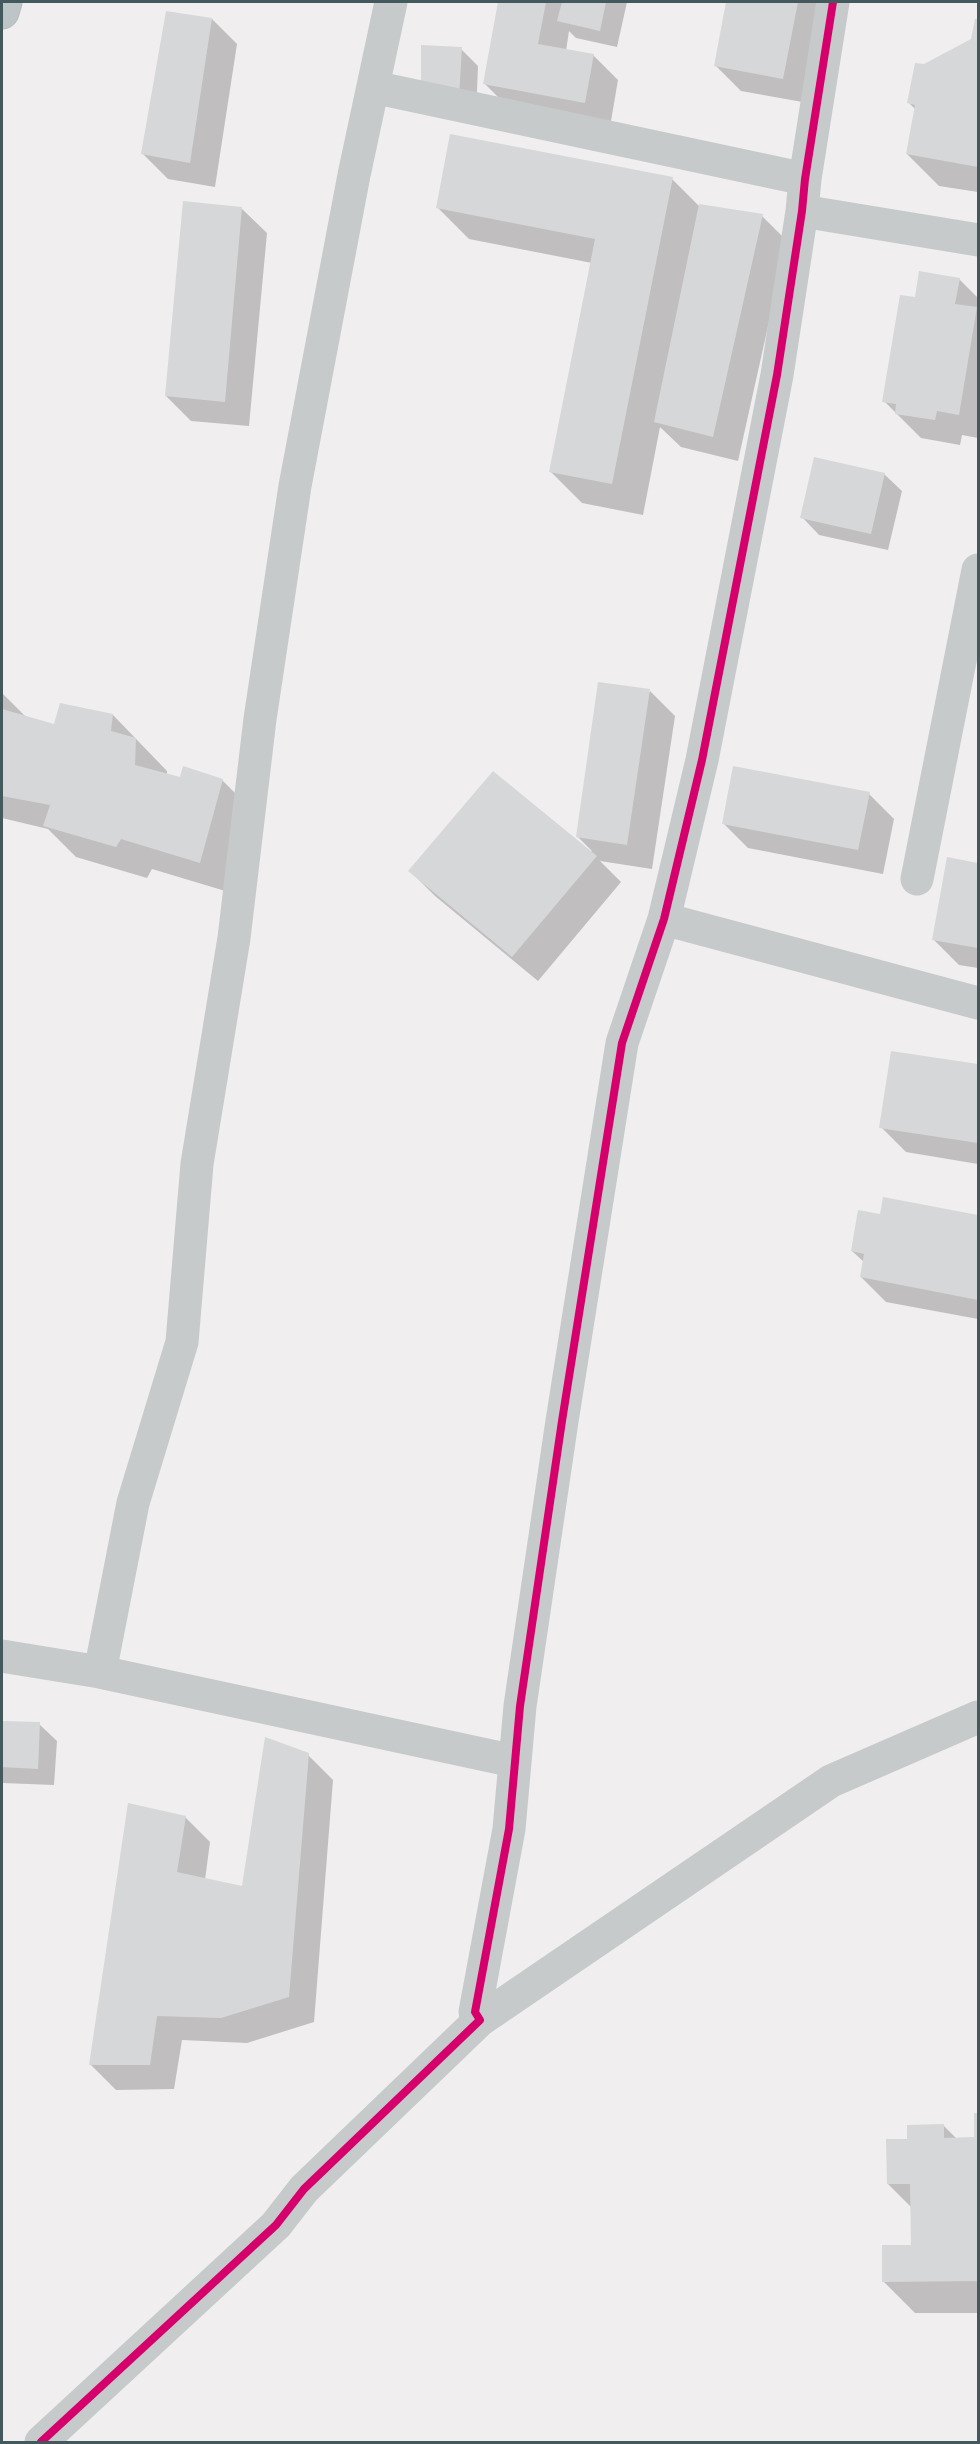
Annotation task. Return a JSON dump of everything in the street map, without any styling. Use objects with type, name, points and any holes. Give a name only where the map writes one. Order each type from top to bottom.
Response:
[{"type":"highway","points":[[2,12],[5,2]]},
{"type":"street","points":[[100,1672],[133,1503],[182,1342],[197,1164],[234,938],[260,719],[293,498],[391,2]]},
{"type":"street","points":[[480,2020],[475,2012],[509,1829],[514,1761],[562,1421],[622,1043],[664,919],[702,760],[777,375],[833,2]]},
{"type":"street","points":[[373,87],[805,179]]},
{"type":"street","points":[[802,211],[978,240]]},
{"type":"street","points":[[917,879],[978,570]]},
{"type":"street","points":[[664,919],[978,1003]]},
{"type":"street","points":[[2,1656],[100,1672],[514,1761]]},
{"type":"street","points":[[41,2442],[276,2224],[304,2189],[480,2020],[831,1781],[978,1717]]},
{"type":"building","points":[[498,2],[546,2],[538,44],[594,54],[585,103],[483,84]]},
{"type":"building","points":[[562,2],[606,2],[600,31],[557,21]]},
{"type":"building","points":[[726,2],[798,2],[783,79],[714,66]]},
{"type":"building","points":[[166,11],[212,18],[190,163],[141,154]]},
{"type":"building","points":[[975,19],[978,19],[978,167],[906,154],[915,105],[907,103],[915,63],[924,64],[971,39]]},
{"type":"building","points":[[421,45],[462,47],[459,97],[421,92]]},
{"type":"building","points":[[450,134],[673,177],[612,484],[549,472],[595,239],[436,208]]},
{"type":"building","points":[[183,201],[242,207],[225,402],[165,396]]},
{"type":"building","points":[[699,204],[763,214],[713,437],[654,422]]},
{"type":"building","points":[[919,271],[960,278],[955,304],[977,307],[959,415],[937,411],[935,420],[895,414],[896,404],[882,402],[900,295],[915,297]]},
{"type":"building","points":[[814,457],[885,473],[871,534],[800,518]]},
{"type":"building","points":[[598,682],[650,689],[627,845],[576,837]]},
{"type":"building","points":[[60,703],[113,714],[111,731],[136,738],[135,765],[180,777],[183,766],[223,779],[200,863],[121,839],[116,847],[43,826],[50,805],[2,796],[2,709],[54,724]]},
{"type":"building","points":[[733,766],[870,792],[858,850],[722,824]]},
{"type":"building","points":[[493,771],[597,856],[512,957],[408,871]]},
{"type":"building","points":[[947,857],[978,863],[978,948],[932,940]]},
{"type":"building","points":[[891,1051],[978,1064],[978,1143],[879,1128]]},
{"type":"building","points":[[883,1197],[978,1215],[978,1300],[860,1277],[864,1254],[851,1251],[858,1210],[880,1214]]},
{"type":"building","points":[[2,1721],[40,1722],[38,1769],[2,1767]]},
{"type":"building","points":[[265,1737],[309,1753],[289,1997],[221,2018],[157,2016],[150,2065],[89,2065],[128,1803],[186,1816],[177,1872],[242,1886]]},
{"type":"building","points":[[974,2113],[978,2113],[978,2281],[882,2282],[882,2245],[911,2245],[910,2184],[887,2184],[886,2139],[907,2139],[907,2125],[944,2124],[944,2138],[974,2137]]},
{"type":"cycle path","points":[[41,2442],[276,2225],[304,2189],[480,2020],[475,2012],[509,1829],[520,1706],[562,1421],[622,1043],[664,919],[702,760],[777,375],[833,2]]}]
